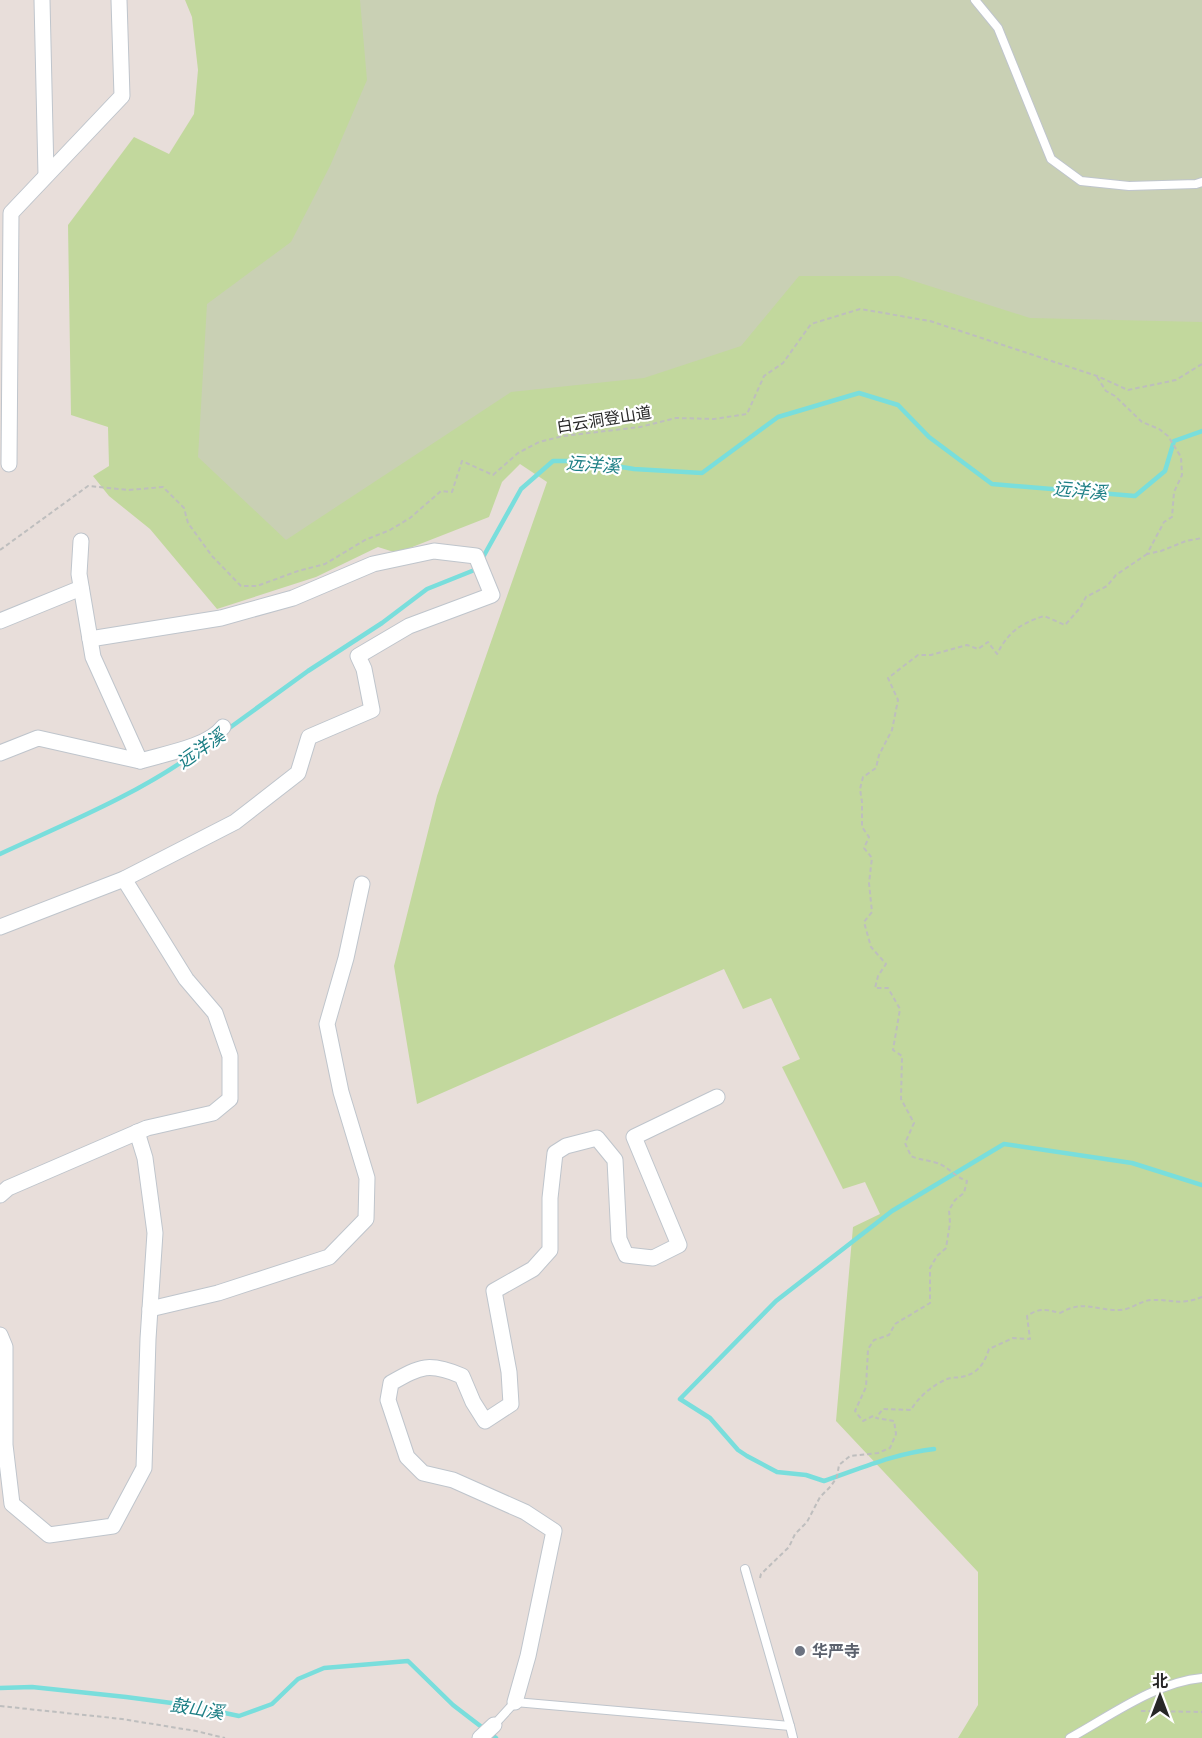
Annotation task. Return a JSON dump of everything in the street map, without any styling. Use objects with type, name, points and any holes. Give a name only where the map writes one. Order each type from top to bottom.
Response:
[{"type":"street","points":[[42,0],[46,175]]},
{"type":"street","points":[[9,464],[6,214],[122,96],[118,0]]},
{"type":"street","points":[[81,540],[79,574],[93,657],[140,761]]},
{"type":"street","points":[[0,927],[124,879],[235,822],[298,773],[309,737],[372,710],[358,656],[409,626],[492,595],[476,556],[434,551],[373,564],[293,598],[241,613],[90,639]]},
{"type":"street","points":[[0,621],[81,588]]},
{"type":"street","points":[[0,753],[38,738],[140,761],[199,744],[223,727]]},
{"type":"street","points":[[0,1195],[8,1188],[147,1128],[213,1113],[230,1099],[230,1056],[215,1013],[186,979],[124,879]]},
{"type":"street","points":[[150,1309],[218,1293],[329,1257],[366,1219],[367,1178],[341,1092],[327,1024],[346,958],[362,884]]},
{"type":"street","points":[[515,1702],[528,1656],[554,1532],[525,1512],[453,1480],[423,1473],[407,1457],[388,1400],[391,1383],[416,1369],[442,1368],[462,1376],[472,1402],[485,1421],[511,1404],[509,1372],[494,1291],[533,1269],[550,1250],[550,1198],[555,1153],[567,1146],[597,1138],[615,1160],[619,1239],[626,1256],[653,1258],[679,1245],[634,1137],[717,1097]]},
{"type":"street","points":[[0,1335],[4,1347],[5,1445],[12,1504],[49,1535],[112,1526],[144,1468],[155,1233],[145,1158],[137,1132]]},
{"type":"street","points":[[480,1738],[494,1725]]},
{"type":"lane","points":[[975,0],[998,28],[1051,159],[1082,181],[1129,186],[1202,182]]},
{"type":"lane","points":[[746,1569],[793,1738]]},
{"type":"lane","points":[[1070,1738],[1160,1688],[1186,1679],[1202,1678]]},
{"type":"lane","points":[[494,1725],[515,1702],[790,1726]]},
{"type":"path","name":"白云洞登山道","points":[[0,550],[88,486],[129,490],[163,487],[184,508],[188,523],[213,556],[241,586],[257,586],[325,564],[365,540],[390,530],[410,518],[441,491],[452,492],[462,461],[493,475],[518,453],[539,442],[563,436],[640,427],[676,418],[714,419],[747,414],[764,376],[783,363],[811,324],[860,309],[930,321],[1097,376],[1128,390],[1176,380],[1202,364]]},
{"type":"path","points":[[1097,376],[1106,392],[1115,396],[1142,422],[1159,429],[1168,436],[1180,457],[1182,475],[1174,492],[1172,517],[1164,522],[1147,554]]},
{"type":"path","points":[[873,1416],[863,1421],[855,1411],[866,1387],[868,1349],[874,1340],[889,1335],[895,1324],[930,1303],[930,1268],[937,1256],[946,1248],[950,1223],[949,1210],[955,1200],[964,1193],[967,1181],[955,1176],[939,1164],[923,1162],[910,1156],[905,1143],[914,1123],[902,1099],[902,1056],[893,1050],[900,1009],[888,988],[875,988],[878,976],[886,964],[871,947],[864,922],[872,912],[869,883],[872,858],[864,848],[869,837],[862,827],[860,789],[863,777],[876,768],[879,755],[892,730],[898,700],[888,678],[918,655],[931,655],[967,645],[978,649],[988,642],[997,654],[1010,633],[1021,624],[1044,616],[1065,625],[1080,608],[1086,597],[1107,586],[1116,575],[1147,554],[1202,538]]},
{"type":"path","points":[[752,1595],[759,1587],[760,1574],[789,1546],[795,1534],[807,1522],[820,1497],[837,1477],[839,1465],[849,1456],[878,1453],[890,1448],[896,1434],[894,1421],[876,1418],[883,1409],[911,1410],[917,1400],[949,1378],[976,1372],[986,1360],[989,1349],[1013,1338],[1030,1339],[1027,1316],[1036,1310],[1047,1309],[1060,1313],[1072,1306],[1098,1306],[1122,1310],[1150,1300],[1176,1303],[1202,1297]]},
{"type":"path","points":[[0,1706],[122,1719],[225,1738]]},
{"type":"path","points":[[1138,1711],[1202,1712]]},
{"type":"green space","points":[[185,0],[1202,0],[1202,1738],[958,1738],[978,1705],[978,1572],[836,1421],[853,1227],[880,1214],[865,1182],[843,1189],[782,1067],[800,1059],[771,998],[743,1009],[724,969],[417,1104],[394,966],[437,796],[547,482],[520,464],[502,482],[489,517],[397,553],[378,547],[316,577],[217,609],[150,529],[109,496],[93,476],[109,466],[108,427],[71,415],[68,225],[134,137],[169,154],[194,114],[198,70],[192,17]]},
{"type":"green space","points":[[360,0],[1202,0],[1202,322],[1030,318],[898,276],[799,276],[741,346],[644,378],[511,392],[286,540],[198,457],[207,304],[291,242],[330,166],[367,80]]},
{"type":"waterway","name":"远洋溪","points":[[482,559],[521,489],[553,461],[585,461],[634,469],[702,473],[778,417],[859,393],[898,405],[929,437],[992,484],[1135,496],[1165,471],[1174,441],[1202,431]]},
{"type":"waterway","name":"远洋溪","points":[[228,729],[308,671],[382,623],[427,589],[477,569]]},
{"type":"waterway","name":"远洋溪","points":[[0,854],[127,794],[199,750]]},
{"type":"waterway","points":[[934,1449],[891,1458],[824,1481],[806,1475],[777,1472],[738,1450],[710,1418],[680,1399],[776,1301],[892,1211],[1004,1144],[1132,1163],[1202,1185]]},
{"type":"waterway","name":"鼓山溪","points":[[0,1688],[32,1687],[126,1697],[187,1705],[239,1716],[272,1704],[298,1679],[324,1668],[408,1661],[453,1705],[496,1738]]},
{"type":"place","name":"华严寺","points":[[800,1651]]}]
